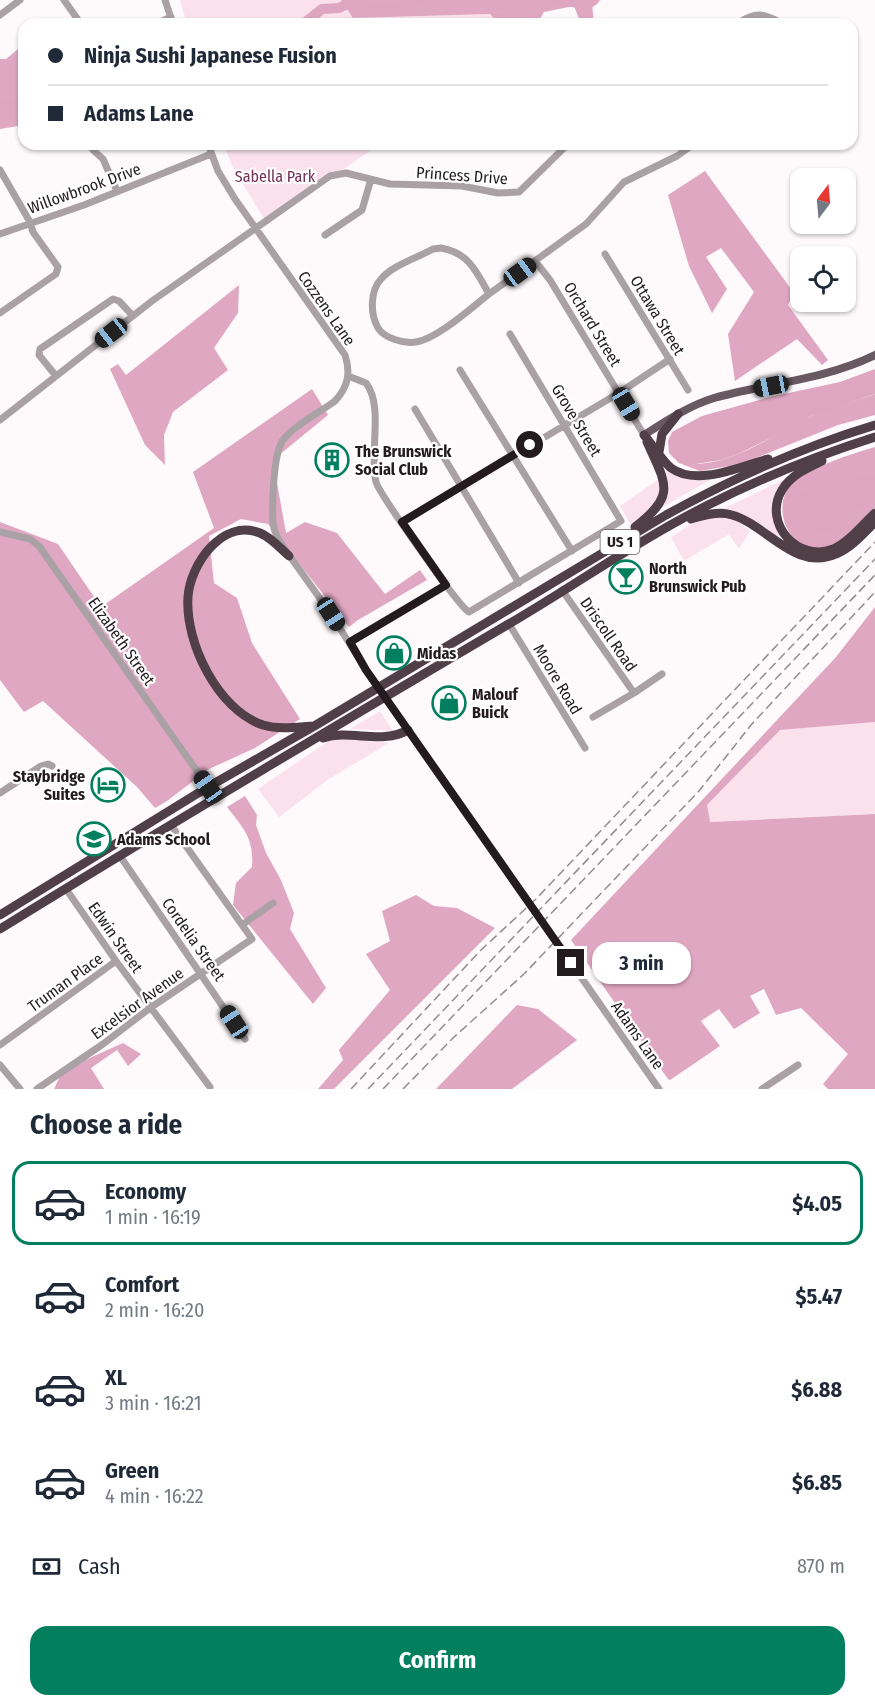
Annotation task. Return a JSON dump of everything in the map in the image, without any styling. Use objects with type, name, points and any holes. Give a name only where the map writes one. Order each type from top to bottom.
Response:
[{"type":"highway","points":[[659,452],[662,434],[678,414]]},
{"type":"highway","name":"US 1","points":[[0,915],[208,787],[712,490],[802,450],[875,425]]},
{"type":"highway","points":[[644,435],[673,470],[702,475],[729,471],[802,450]]},
{"type":"highway","points":[[592,559],[648,517],[657,508],[662,498],[663,476],[644,435]]},
{"type":"highway","name":"US 1","points":[[0,929],[676,522],[766,477],[875,437]]},
{"type":"highway","points":[[861,441],[794,476],[779,496],[777,516],[779,526],[789,540],[802,549],[816,552],[840,545],[875,513]]},
{"type":"highway","points":[[676,522],[713,514],[731,515],[745,521],[795,553],[815,558],[830,556],[844,550],[875,522]]},
{"type":"highway","points":[[289,556],[270,538],[259,532],[239,531],[224,537],[205,554],[193,575],[188,598],[189,620],[196,648],[208,674],[238,710],[259,723],[274,727],[316,725]]},
{"type":"highway","points":[[306,744],[335,734],[392,736],[408,730]]},
{"type":"main road","points":[[644,435],[678,414],[712,399],[824,374],[875,355]]},
{"type":"street","points":[[0,15],[20,0]]},
{"type":"street","points":[[64,0],[77,18]]},
{"type":"street","points":[[165,0],[171,18]]},
{"type":"street","points":[[744,18],[756,14],[770,18]]},
{"type":"street","points":[[93,150],[103,159],[117,191]]},
{"type":"street","name":"Cozzens Lane","points":[[210,150],[226,186],[345,356],[348,376]]},
{"type":"street","name":"Princess Drive","points":[[0,420],[133,316],[330,176],[346,173],[390,184],[462,186],[498,192],[519,192],[562,150]]},
{"type":"street","points":[[489,294],[471,263],[453,250],[441,248],[433,249],[389,272],[380,280],[373,298],[373,308],[379,329],[401,342],[425,339],[441,330],[586,224],[624,182],[686,150]]},
{"type":"street","name":"Willowbrook Drive","points":[[0,234],[84,205],[212,154]]},
{"type":"street","points":[[0,170],[30,222],[33,232],[58,267],[56,274],[0,313]]},
{"type":"street","points":[[325,235],[362,210],[371,179]]},
{"type":"street","name":"Ottawa Street","points":[[605,254],[688,390]]},
{"type":"street","name":"Orchard Street","points":[[535,261],[550,280],[644,435]]},
{"type":"street","points":[[56,376],[39,355],[40,349],[113,299],[119,301],[133,316]]},
{"type":"street","name":"Grove Street","points":[[510,334],[621,520],[572,551]]},
{"type":"street","points":[[402,522],[619,393],[670,359]]},
{"type":"street","points":[[348,376],[366,383],[372,393],[378,487],[446,585],[464,609],[469,612],[572,551],[460,370]]},
{"type":"street","name":"Adams Lane","points":[[348,376],[345,388],[338,398],[281,443],[275,462],[273,523],[280,542],[350,642],[378,687],[659,1089]]},
{"type":"street","points":[[415,409],[519,583]]},
{"type":"street","name":"Elizabeth Street","points":[[0,532],[30,538],[39,546],[208,787]]},
{"type":"street","points":[[350,642],[446,585]]},
{"type":"street","name":"Driscoll Road","points":[[562,590],[634,693]]},
{"type":"street","name":"Moore Road","points":[[509,624],[585,748]]},
{"type":"street","points":[[593,717],[662,674]]},
{"type":"street","points":[[0,793],[41,766],[48,764],[52,766]]},
{"type":"street","points":[[171,825],[242,925],[273,903]]},
{"type":"street","name":"Cordelia Street","points":[[120,856],[244,1038]]},
{"type":"street","name":"Edwin Street","points":[[66,889],[116,962],[210,1087]]},
{"type":"street","name":"Excelsior Avenue","points":[[38,1089],[150,1008],[252,939],[242,925]]},
{"type":"street","name":"Truman Place","points":[[0,1045],[116,962]]},
{"type":"street","points":[[0,1065],[20,1089]]},
{"type":"street","points":[[762,1089],[798,1065]]},
{"type":"green space","points":[[180,0],[341,0],[354,18],[185,18]]},
{"type":"green space","points":[[490,14],[494,18],[354,18]]},
{"type":"green space","name":"Sabella Park","points":[[226,150],[371,150],[266,222],[232,166]]},
{"type":"green space","points":[[666,470],[688,479],[710,480],[664,506],[668,483]]},
{"type":"green space","points":[[659,479],[657,502],[654,507],[631,525],[620,506]]},
{"type":"green space","points":[[785,479],[776,494],[773,507],[774,521],[780,538],[737,512],[725,508]]},
{"type":"green space","points":[[716,517],[735,520],[750,531],[739,549],[729,534],[684,561],[671,537],[695,522]]},
{"type":"green space","points":[[380,711],[393,731],[350,729]]},
{"type":"green space","points":[[875,722],[875,814],[709,822],[707,805],[780,730]]},
{"type":"green space","points":[[333,738],[389,743],[329,779],[279,817],[258,789]]},
{"type":"shaded area","points":[[341,0],[601,0],[592,4],[593,18],[579,18],[574,6],[544,12],[540,18],[494,18],[490,14],[353,18]]},
{"type":"shaded area","points":[[18,49],[18,126],[0,129],[0,59],[6,59]]},
{"type":"shaded area","points":[[705,171],[790,288],[788,305],[790,312],[793,312],[828,360],[822,365],[797,339],[735,381],[728,334],[754,292],[721,248],[706,257],[727,289],[712,313],[689,266],[668,195]]},
{"type":"shaded area","points":[[239,285],[238,313],[214,348],[228,370],[173,412],[164,435],[165,465],[145,445],[110,369],[118,364],[126,375]]},
{"type":"shaded area","points":[[875,369],[875,394],[811,416],[738,454],[721,460],[689,465],[679,463],[669,453],[668,441],[672,432],[702,416],[770,397],[840,382]]},
{"type":"shaded area","points":[[312,389],[328,415],[273,460],[286,533],[305,522],[337,533],[385,594],[420,570],[427,580],[349,627],[268,524],[241,519],[209,536],[214,583],[237,598],[252,643],[300,719],[255,748],[209,769],[155,808],[137,787],[43,701],[24,712],[0,680],[0,522],[58,544],[101,607],[214,528],[193,472]]},
{"type":"shaded area","points":[[875,394],[875,415],[838,425],[741,464],[700,471],[679,463],[713,462],[730,457],[746,451],[817,413]]},
{"type":"shaded area","points":[[875,447],[875,507],[852,530],[832,545],[813,548],[795,539],[788,530],[782,509],[788,488],[794,481],[841,458]]},
{"type":"shaded area","points":[[875,476],[875,495],[832,532],[818,530],[796,513],[800,494],[818,482]]},
{"type":"shaded area","points":[[875,607],[875,722],[780,730],[707,805],[710,822],[875,814],[875,1089],[828,1089],[823,1084],[848,1054],[801,1008],[776,1015],[764,989],[750,996],[760,1013],[734,1029],[719,1009],[701,1021],[720,1046],[670,1080],[571,940],[836,657]]},
{"type":"shaded area","points":[[245,796],[257,815],[256,825],[266,853],[281,880],[294,913],[290,929],[326,988],[313,1004],[233,905],[236,883],[252,867],[252,857],[247,834],[227,807]]},
{"type":"shaded area","points":[[416,895],[434,906],[457,908],[495,928],[334,1089],[318,1089],[343,1060],[339,1050],[390,990],[366,954],[390,941],[382,911]]},
{"type":"shaded area","points":[[517,1005],[538,1009],[577,1040],[512,1089],[436,1089]]},
{"type":"shaded area","points":[[123,1043],[141,1054],[128,1066],[117,1050],[91,1068],[104,1089],[54,1089],[63,1070]]},
{"type":"waterway","points":[[311,18],[322,9],[339,8],[353,1],[374,11],[388,10],[421,0]]},
{"type":"waterway","points":[[496,0],[500,5],[554,0]]},
{"type":"waterway","points":[[564,0],[587,5],[594,0]]},
{"type":"waterway","points":[[0,105],[18,107]]},
{"type":"railway","points":[[351,1089],[481,950],[536,899],[875,542]]},
{"type":"railway","points":[[368,1089],[875,559]]},
{"type":"railway","points":[[383,1089],[875,575]]},
{"type":"railway","points":[[403,1089],[453,1038],[524,974],[699,791],[751,725],[875,592]]},
{"type":"place","name":"The Brunswick Social Club","points":[[332,460]]},
{"type":"place","name":"North Brunswick Pub","points":[[626,577]]},
{"type":"place","name":"Midas","points":[[394,653]]},
{"type":"place","name":"Malouf Buick","points":[[449,703]]},
{"type":"place","name":"Staybridge Suites","points":[[108,785]]},
{"type":"place","name":"Adams School","points":[[94,839]]},
{"type":"route","points":[[530,445],[402,522],[446,585],[375,625],[350,642],[366,670],[571,963]]}]
